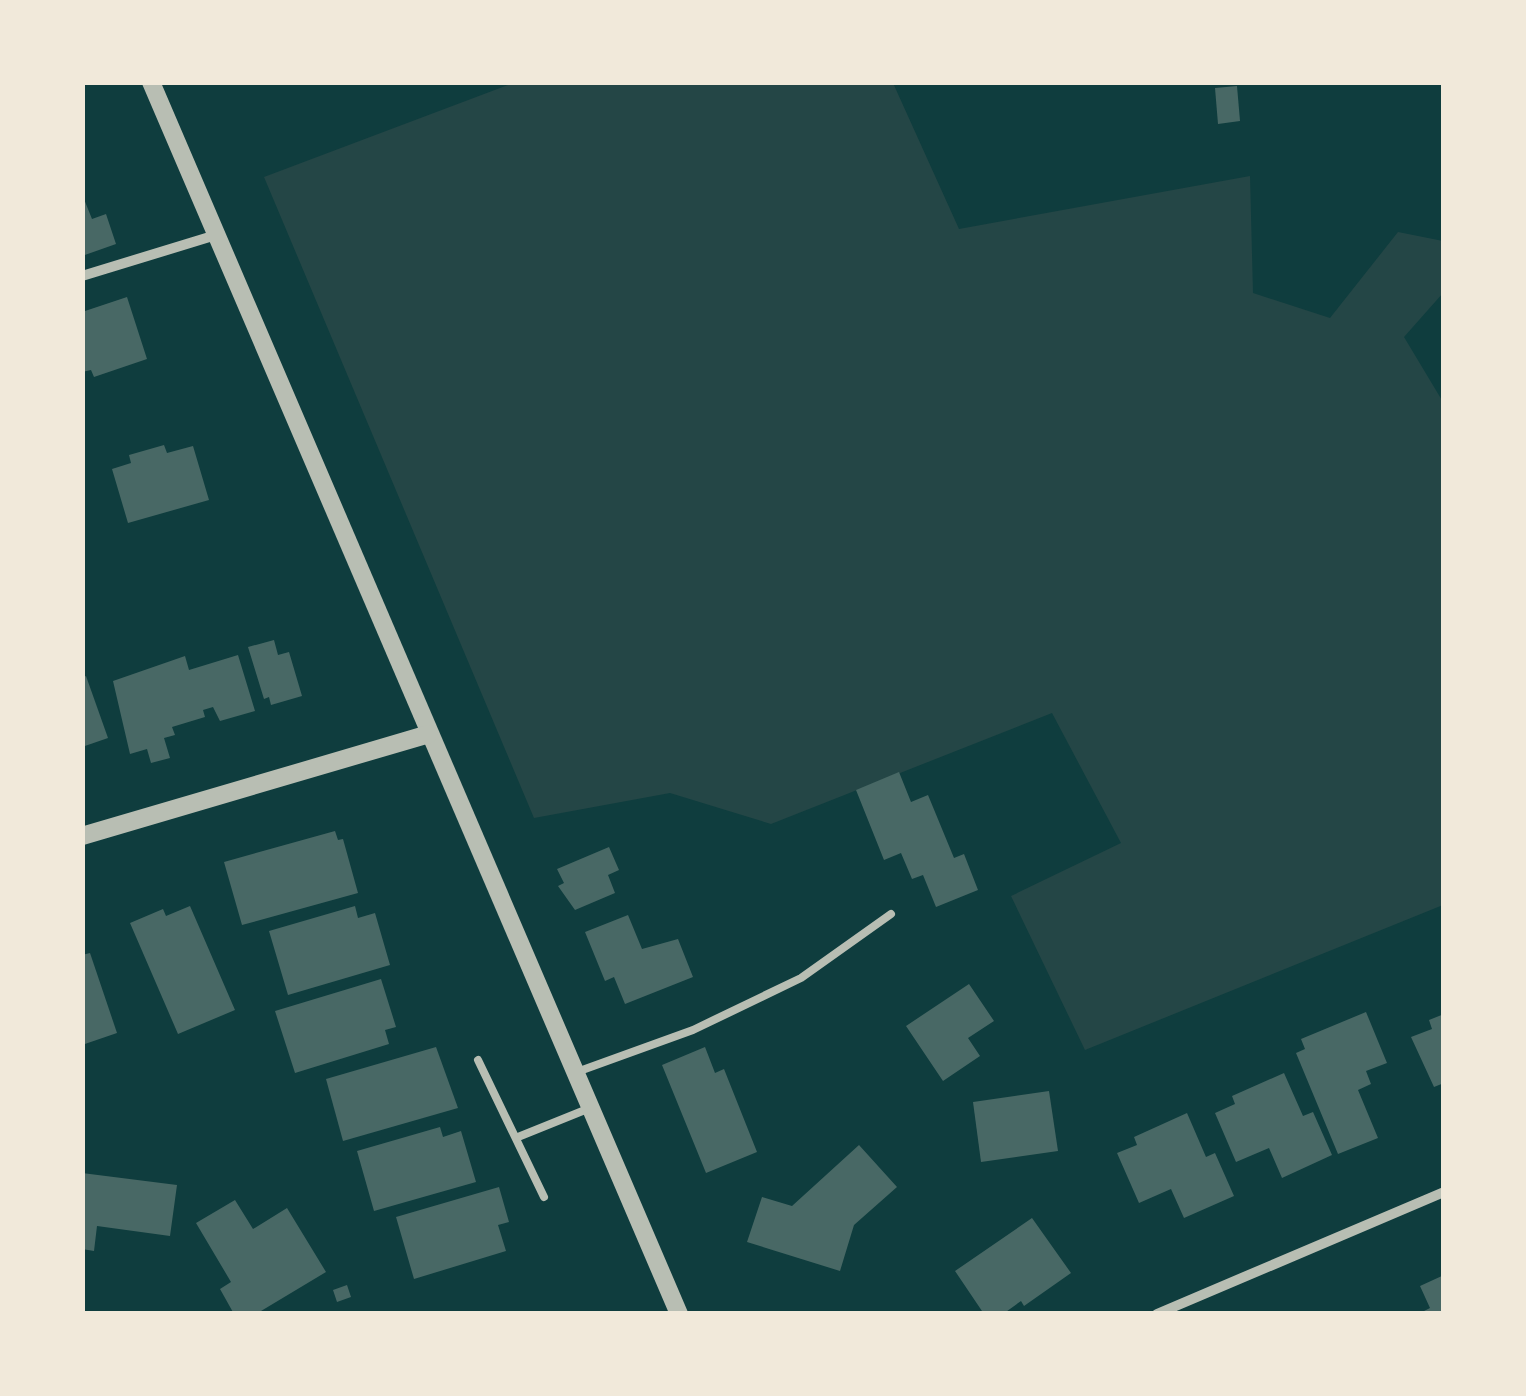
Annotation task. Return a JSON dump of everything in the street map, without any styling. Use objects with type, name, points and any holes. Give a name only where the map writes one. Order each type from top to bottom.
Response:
[{"type":"street","points":[[151,82],[678,1314]]},
{"type":"street","points":[[82,276],[216,235]]},
{"type":"street","points":[[82,836],[429,734]]},
{"type":"street","points":[[1157,1314],[1444,1192]]},
{"type":"lane","points":[[574,1072],[693,1030],[800,978],[890,914]]},
{"type":"lane","points":[[478,1060],[544,1196]]},
{"type":"lane","points":[[518,1136],[590,1108]]},
{"type":"shaded area","points":[[513,83],[893,83],[959,229],[1250,176],[1253,293],[1330,318],[1398,232],[1443,241],[1443,293],[1404,337],[1443,402],[1443,905],[1085,1050],[1011,896],[1121,843],[1052,713],[771,824],[670,793],[534,818],[264,177]]},
{"type":"building","points":[[1237,86],[1240,121],[1218,124],[1215,88]]},
{"type":"building","points":[[82,194],[92,219],[106,214],[116,244],[82,256]]},
{"type":"building","points":[[127,297],[147,359],[94,377],[91,370],[82,372],[82,312]]},
{"type":"building","points":[[164,445],[167,453],[193,446],[209,500],[128,523],[112,469],[131,463],[129,455]]},
{"type":"building","points":[[274,640],[278,655],[289,652],[302,696],[271,705],[269,697],[264,699],[248,647]]},
{"type":"building","points":[[238,655],[255,711],[220,721],[213,707],[203,710],[205,717],[172,727],[175,735],[164,738],[170,758],[151,763],[147,749],[130,754],[113,681],[185,656],[189,670]]},
{"type":"building","points":[[86,676],[108,738],[82,747],[82,678]]},
{"type":"building","points":[[899,772],[911,802],[928,795],[954,858],[964,854],[978,890],[936,907],[923,875],[912,879],[901,853],[884,860],[856,790]]},
{"type":"building","points":[[335,831],[338,840],[343,839],[358,893],[242,925],[224,862]]},
{"type":"building","points":[[609,847],[619,870],[608,875],[615,893],[575,910],[558,886],[564,883],[557,869]]},
{"type":"building","points":[[190,906],[235,1010],[178,1034],[130,923],[163,909],[166,916]]},
{"type":"building","points":[[355,906],[358,918],[375,913],[390,965],[288,995],[269,931]]},
{"type":"building","points":[[628,915],[642,949],[678,939],[693,977],[625,1004],[614,977],[605,981],[585,932]]},
{"type":"building","points":[[90,953],[117,1033],[82,1045],[82,955]]},
{"type":"building","points":[[381,979],[396,1027],[385,1030],[389,1044],[295,1073],[275,1011]]},
{"type":"building","points":[[969,984],[994,1021],[968,1038],[980,1056],[943,1081],[906,1026]]},
{"type":"building","points":[[1366,1012],[1387,1063],[1366,1071],[1371,1084],[1358,1090],[1378,1138],[1338,1154],[1296,1053],[1305,1049],[1301,1039]]},
{"type":"building","points":[[1444,1014],[1444,1083],[1434,1087],[1411,1037],[1432,1029],[1429,1020]]},
{"type":"building","points":[[436,1047],[458,1108],[343,1141],[326,1079]]},
{"type":"building","points":[[705,1047],[715,1073],[724,1069],[757,1152],[706,1173],[662,1065]]},
{"type":"building","points":[[1284,1073],[1303,1116],[1313,1112],[1332,1155],[1282,1178],[1269,1148],[1236,1162],[1215,1113],[1235,1104],[1232,1096]]},
{"type":"building","points":[[1049,1091],[1058,1151],[981,1162],[973,1102]]},
{"type":"building","points":[[1187,1113],[1206,1157],[1215,1153],[1234,1196],[1184,1218],[1171,1189],[1139,1203],[1117,1153],[1137,1145],[1134,1137]]},
{"type":"building","points":[[440,1127],[443,1137],[461,1131],[476,1182],[374,1211],[357,1151]]},
{"type":"building","points":[[859,1145],[897,1187],[854,1225],[840,1271],[747,1242],[762,1197],[792,1206]]},
{"type":"building","points":[[82,1173],[177,1185],[170,1236],[97,1226],[94,1251],[82,1249]]},
{"type":"building","points":[[499,1187],[509,1222],[498,1225],[506,1251],[414,1279],[396,1217]]},
{"type":"building","points":[[235,1200],[253,1229],[287,1208],[326,1272],[256,1314],[234,1314],[220,1289],[231,1282],[196,1223]]},
{"type":"building","points":[[1032,1218],[1071,1273],[1024,1306],[1021,1301],[1003,1314],[984,1314],[955,1271]]},
{"type":"building","points":[[1444,1275],[1444,1314],[1418,1314],[1430,1308],[1420,1286]]},
{"type":"building","points":[[347,1285],[351,1297],[337,1302],[333,1290]]}]
